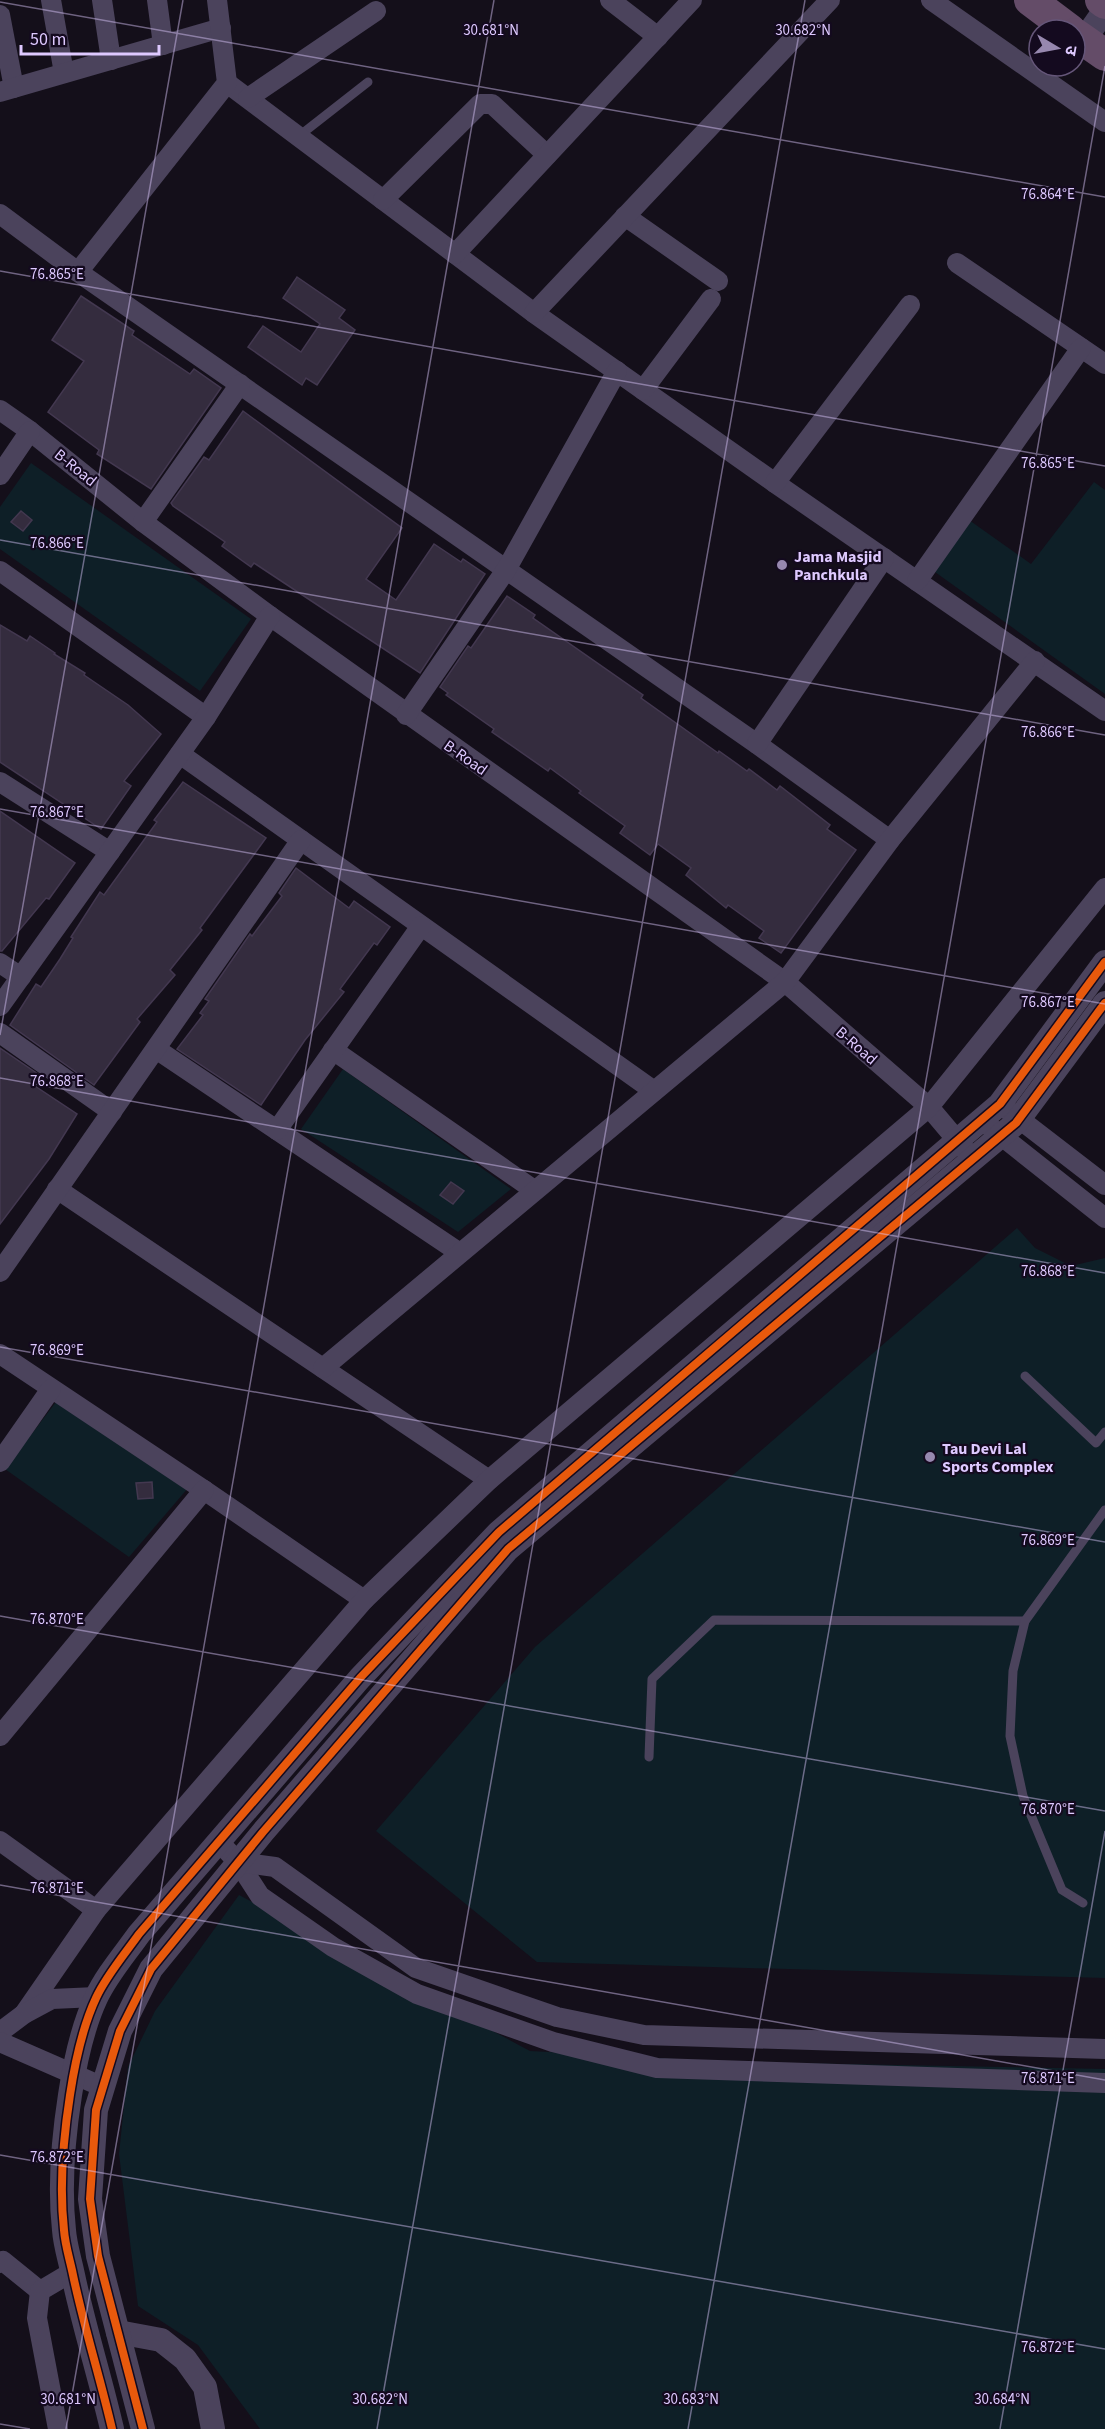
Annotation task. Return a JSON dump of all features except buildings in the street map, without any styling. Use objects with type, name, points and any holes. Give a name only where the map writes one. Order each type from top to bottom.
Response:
[{"type":"highway","points":[[1030,0],[1054,18]]},
{"type":"street","points":[[51,0],[64,73]]},
{"type":"street","points":[[102,0],[111,60]]},
{"type":"street","points":[[157,0],[164,45]]},
{"type":"street","points":[[78,272],[227,83],[217,0]]},
{"type":"street","points":[[610,0],[658,37]]},
{"type":"street","points":[[455,254],[692,0]]},
{"type":"street","points":[[534,313],[830,0]]},
{"type":"street","points":[[931,0],[1105,122]]},
{"type":"street","points":[[1087,35],[1105,10]]},
{"type":"street","points":[[248,98],[376,11]]},
{"type":"street","points":[[0,15],[7,90],[221,28]]},
{"type":"street","points":[[227,83],[534,313],[1105,711]]},
{"type":"street","points":[[383,200],[480,104],[492,105],[547,155]]},
{"type":"street","points":[[0,214],[78,272],[757,744],[890,840]]},
{"type":"street","points":[[626,216],[715,290],[642,390]]},
{"type":"street","points":[[957,263],[1105,364]]},
{"type":"street","points":[[775,483],[910,305]]},
{"type":"street","points":[[917,581],[1081,348]]},
{"type":"street","points":[[406,715],[506,570],[617,371]]},
{"type":"street","points":[[143,522],[240,384]]},
{"type":"street","name":"B-Road","points":[[0,410],[30,431],[143,522],[270,616],[406,715],[785,982],[929,1107],[973,1159]]},
{"type":"street","points":[[0,476],[30,431]]},
{"type":"street","points":[[757,744],[884,558]]},
{"type":"street","points":[[0,571],[206,717]]},
{"type":"street","points":[[0,1006],[206,717],[270,616]]},
{"type":"street","points":[[323,1368],[785,982],[890,840],[1035,661]]},
{"type":"street","points":[[180,754],[654,1091]]},
{"type":"street","points":[[0,782],[110,852]]},
{"type":"street","points":[[0,1272],[301,840]]},
{"type":"street","points":[[103,2087],[2,2045],[96,1910],[364,1600],[489,1480],[929,1107],[1105,888]]},
{"type":"street","points":[[277,1130],[421,926]]},
{"type":"street","points":[[112,2429],[72,2272],[64,2232],[61,2183],[73,2076],[84,2031],[96,1997],[139,1934],[218,1841],[360,1678],[499,1532],[1000,1104],[1105,962]]},
{"type":"street","points":[[0,963],[21,977]]},
{"type":"street","points":[[143,2429],[98,2256],[90,2199],[96,2110],[120,2031],[151,1969],[238,1862],[508,1549],[1001,1136],[1019,1119],[1105,1003]]},
{"type":"street","points":[[0,1033],[112,1112]]},
{"type":"street","points":[[156,1049],[460,1253]]},
{"type":"street","points":[[333,1050],[534,1190]]},
{"type":"street","points":[[1000,1104],[1105,1185]]},
{"type":"street","points":[[981,1120],[1105,1218]]},
{"type":"street","points":[[57,1189],[489,1480]]},
{"type":"street","points":[[0,1354],[364,1600]]},
{"type":"street","points":[[0,1462],[51,1389]]},
{"type":"street","points":[[0,1736],[204,1490]]},
{"type":"street","points":[[0,1841],[96,1910]]},
{"type":"street","points":[[218,1841],[238,1862],[260,1896],[333,1947],[417,1994],[553,2042],[657,2068],[1105,2083]]},
{"type":"street","points":[[238,1862],[275,1867],[416,1968],[557,2017],[644,2035],[1105,2049]]},
{"type":"street","points":[[24,2014],[52,1999],[96,1997]]},
{"type":"street","points":[[1,2261],[40,2290]]},
{"type":"street","points":[[40,2290],[72,2272]]},
{"type":"street","points":[[40,2290],[37,2318],[58,2429]]},
{"type":"street","points":[[118,2332],[161,2340],[185,2360],[205,2387],[213,2429]]},
{"type":"lane","points":[[299,136],[368,82]]},
{"type":"lane","points":[[1024,1376],[1096,1443],[1105,1432]]},
{"type":"lane","points":[[1083,1903],[1062,1890],[1023,1796],[1010,1736],[1013,1671],[1025,1622],[1105,1510]]},
{"type":"lane","points":[[649,1757],[652,1678],[714,1620],[1025,1622]]},
{"type":"shaded area","points":[[31,463],[251,619],[200,691],[0,549],[0,507]]},
{"type":"shaded area","points":[[1094,482],[1105,490],[1105,694],[935,572],[969,520],[1031,564]]},
{"type":"shaded area","points":[[343,1069],[511,1189],[458,1232],[301,1129]]},
{"type":"shaded area","name":"Tau Devi Lal Sports Complex","points":[[1017,1228],[1035,1248],[1071,1266],[1105,1258],[1105,1978],[537,1962],[376,1831],[535,1647]]},
{"type":"shaded area","points":[[56,1402],[188,1488],[129,1557],[5,1469]]},
{"type":"shaded area","points":[[239,1895],[530,2051],[732,2062],[1105,2069],[1105,2429],[260,2429],[198,2345],[138,2306],[119,2154],[128,2067],[155,2011]]},
{"type":"cycle path","points":[[112,2429],[66,2247],[62,2196],[65,2129],[77,2058],[91,2009],[110,1974],[139,1934],[360,1678],[499,1532],[1000,1104],[1105,962]]},
{"type":"cycle path","points":[[143,2429],[98,2256],[90,2199],[96,2110],[120,2031],[151,1969],[263,1832],[508,1549],[1016,1123],[1105,1003]]},
{"type":"place","name":"Jama Masjid Panchkula","points":[[782,565]]},
{"type":"place","name":"Tau Devi Lal Sports Complex","points":[[930,1457]]}]
